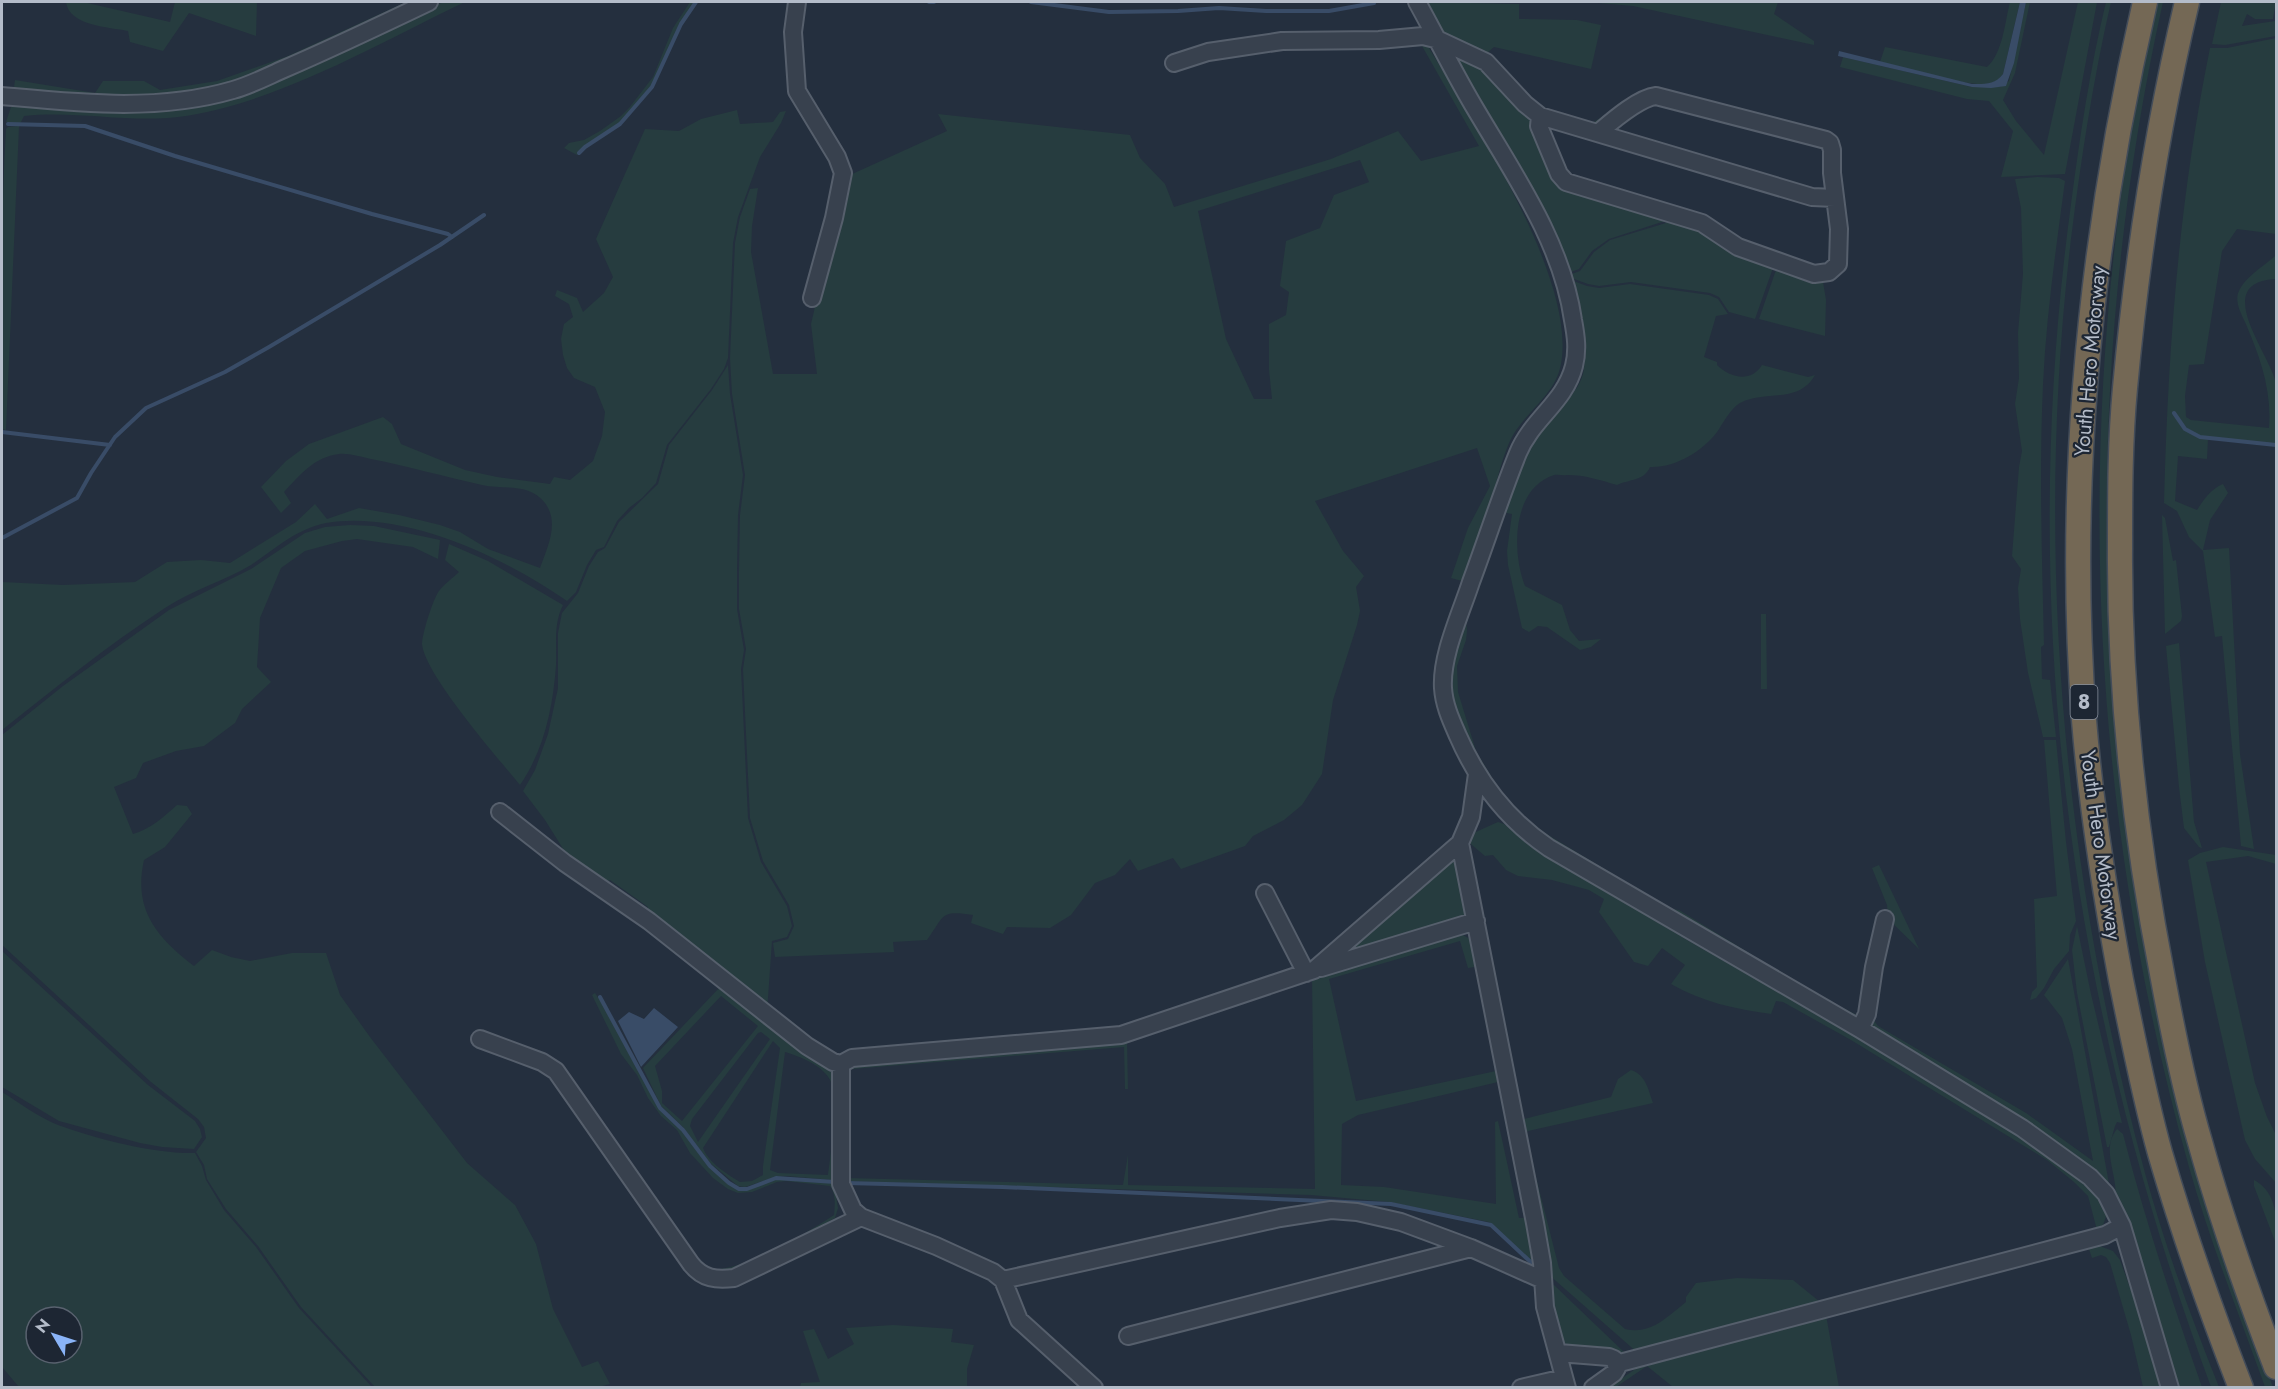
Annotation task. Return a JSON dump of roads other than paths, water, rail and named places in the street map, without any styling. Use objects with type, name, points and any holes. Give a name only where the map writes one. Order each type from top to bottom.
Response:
[{"type":"highway","name":"Youth Hero Motorway","points":[[2145,2],[2132,59],[2096,275],[2084,388],[2079,502],[2079,612],[2085,721],[2097,828],[2110,914],[2134,1045],[2160,1153],[2241,1388]]},
{"type":"highway","name":"Youth Hero Motorway","points":[[2187,2],[2172,67],[2153,175],[2137,280],[2125,391],[2120,503],[2120,611],[2125,717],[2146,881],[2174,1036],[2200,1142],[2232,1244],[2277,1367]]},
{"type":"street","points":[[2,96],[79,103],[159,103],[195,99],[235,90],[317,55],[429,2]]},
{"type":"street","points":[[797,2],[793,32],[797,91],[837,157],[843,173],[834,218],[812,298]]},
{"type":"street","points":[[1418,2],[1557,258],[1570,296],[1577,342],[1574,367],[1564,393],[1523,440],[1449,649],[1443,686],[1446,704],[1458,738],[1477,774],[1503,810],[1541,843],[1860,1029],[2022,1128],[2073,1164],[2106,1194],[2114,1207],[2122,1226],[2170,1388]]},
{"type":"street","points":[[1174,63],[1208,52],[1282,41],[1379,40],[1423,36],[1438,40],[1486,62],[1525,104],[1540,116],[1812,197],[1835,198]]},
{"type":"street","points":[[1540,116],[1539,126],[1558,174],[1566,183],[1702,223],[1738,248],[1814,274],[1829,272],[1838,264],[1840,258],[1839,229],[1832,147],[1820,137],[1656,96],[1644,99],[1598,133]]},
{"type":"street","points":[[1310,971],[1460,843],[1471,817],[1477,774]]},
{"type":"street","points":[[500,812],[575,870],[649,921],[807,1046],[833,1062],[842,1064],[852,1058],[1120,1035],[1310,971],[1476,921]]},
{"type":"street","points":[[1460,843],[1535,1223],[1542,1263],[1545,1306],[1566,1383],[1521,1388]]},
{"type":"street","points":[[1265,893],[1310,971]]},
{"type":"street","points":[[1860,1029],[1867,1014],[1874,967],[1885,919]]},
{"type":"street","points":[[480,1039],[542,1062],[556,1071],[698,1273],[707,1278],[719,1280],[734,1278],[861,1217]]},
{"type":"street","points":[[842,1064],[841,1184],[853,1210],[861,1217],[936,1246],[993,1272],[1003,1280],[1019,1320],[1094,1388]]},
{"type":"street","points":[[1003,1280],[1280,1218],[1331,1210],[1358,1212],[1401,1221],[1472,1248],[1543,1280]]},
{"type":"street","points":[[1616,1364],[2105,1235],[2122,1226]]},
{"type":"street","points":[[1128,1336],[1472,1248]]},
{"type":"street","points":[[1559,1353],[1614,1359],[1616,1364],[1614,1373],[1593,1388]]},
{"type":"water","points":[[2020,2],[2026,2],[2014,63],[2006,86],[1972,87],[1838,56],[1839,51],[1972,84],[1993,82],[2003,74]]},
{"type":"water","points":[[654,1008],[678,1027],[641,1067],[618,1021],[629,1012],[644,1019]]},
{"type":"waterway","points":[[579,153],[620,124],[652,87],[681,24],[696,2]]},
{"type":"waterway","points":[[929,2],[934,2]]},
{"type":"waterway","points":[[1031,2],[1109,12],[1219,8],[1329,11],[1374,3]]},
{"type":"waterway","points":[[8,124],[85,126],[175,156],[452,237]]},
{"type":"waterway","points":[[2,538],[77,498],[115,437],[146,408],[225,372],[269,347],[440,245],[484,215]]},
{"type":"waterway","points":[[2174,413],[2185,429],[2200,437],[2276,445]]},
{"type":"waterway","points":[[2,432],[110,445]]},
{"type":"waterway","points":[[600,997],[660,1108],[683,1130],[710,1166],[729,1183],[739,1189],[747,1189],[776,1178],[835,1182]]},
{"type":"waterway","points":[[847,1183],[1002,1187],[1391,1204],[1491,1225],[1536,1267]]}]
